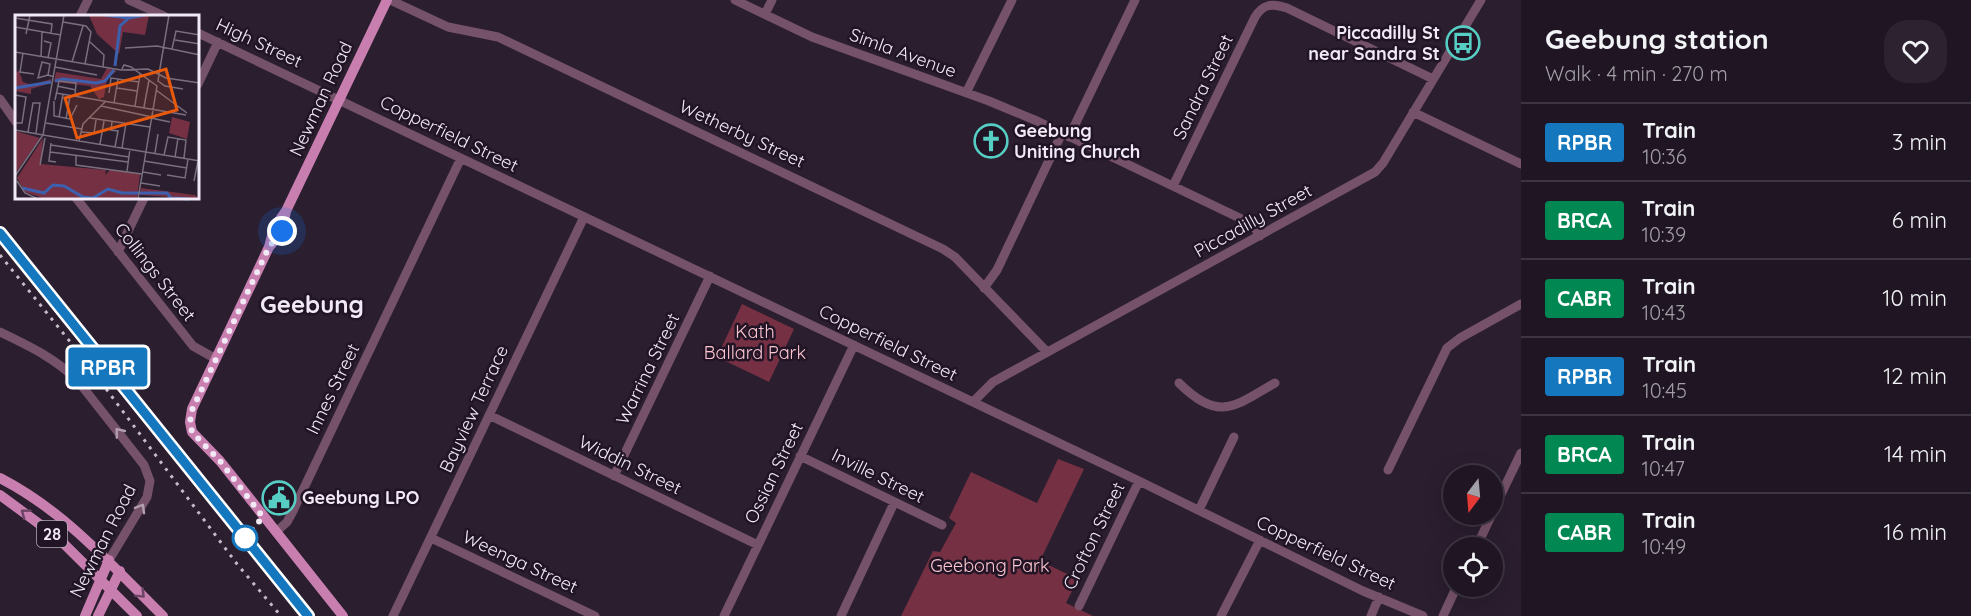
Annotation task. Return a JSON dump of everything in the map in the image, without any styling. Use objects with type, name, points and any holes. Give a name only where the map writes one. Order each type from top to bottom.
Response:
[{"type":"main road","name":"Newman Road","points":[[276,532],[220,461],[195,435],[190,422],[192,410],[269,247],[274,228],[286,212],[388,0]]},
{"type":"main road","name":"28","points":[[0,478],[33,496],[62,517],[120,571],[163,616]]},
{"type":"main road","name":"28","points":[[0,495],[57,537],[137,616]]},
{"type":"main road","points":[[276,532],[343,616]]},
{"type":"main road","name":"Newman Road","points":[[85,616],[109,561]]},
{"type":"main road","name":"Newman Road","points":[[98,616],[120,571]]},
{"type":"street","points":[[80,15],[88,0]]},
{"type":"street","points":[[129,0],[162,15]]},
{"type":"street","name":"Wetherby Street","points":[[388,0],[448,27],[498,37],[944,249],[955,257],[1047,352]]},
{"type":"street","name":"Simla Avenue","points":[[735,0],[821,40],[1011,110],[1248,222],[1260,236]]},
{"type":"street","points":[[765,14],[772,0]]},
{"type":"street","points":[[966,93],[1012,0]]},
{"type":"street","points":[[984,288],[997,270],[1135,0]]},
{"type":"street","name":"Piccadilly Street","points":[[973,402],[993,382],[1375,172],[1383,163],[1481,0]]},
{"type":"street","name":"Sandra Street","points":[[1173,186],[1255,17],[1266,3],[1287,8],[1433,79]]},
{"type":"street","name":"High Street","points":[[200,34],[339,99]]},
{"type":"street","points":[[200,80],[218,42]]},
{"type":"street","points":[[0,99],[15,121]]},
{"type":"street","name":"Copperfield Street","points":[[339,99],[1423,616]]},
{"type":"street","points":[[1413,112],[1521,164]]},
{"type":"street","name":"Innes Street","points":[[276,532],[287,522],[293,511],[461,158]]},
{"type":"street","name":"Collings Street","points":[[78,200],[193,346],[216,359]]},
{"type":"street","points":[[118,252],[143,200]]},
{"type":"street","name":"Bayview Terrace","points":[[393,616],[584,217]]},
{"type":"street","name":"Warrina Street","points":[[614,476],[710,276]]},
{"type":"street","points":[[1388,470],[1447,348],[1460,338],[1521,304]]},
{"type":"street","name":"Newman Road","points":[[0,332],[42,352],[68,371],[144,465],[150,481],[145,503],[109,561]]},
{"type":"street","name":"Ossian Street","points":[[724,616],[854,345]]},
{"type":"street","points":[[1179,383],[1202,400],[1224,408],[1239,403],[1275,383]]},
{"type":"street","name":"Widdin Street","points":[[489,415],[758,545]]},
{"type":"street","points":[[1199,510],[1234,437]]},
{"type":"street","points":[[1503,491],[1521,453]]},
{"type":"street","name":"Inville Street","points":[[800,456],[942,525]]},
{"type":"street","name":"Crofton Street","points":[[1079,606],[1139,481]]},
{"type":"street","points":[[841,616],[894,503]]},
{"type":"street","name":"Weenga Street","points":[[431,538],[595,616]]},
{"type":"street","points":[[1221,616],[1260,540]]},
{"type":"street","points":[[1371,616],[1380,597]]},
{"type":"street","points":[[1443,616],[1452,597]]},
{"type":"green space","name":"Kath Ballard Park","points":[[742,304],[794,329],[769,382],[717,357]]},
{"type":"green space","name":"Geebong Park","points":[[1058,459],[1084,469],[1040,561],[1078,579],[1066,603],[1093,616],[901,616],[933,551],[940,552],[956,523],[949,518],[971,472],[1037,503]]},
{"type":"railway","points":[[0,233],[308,616]]},
{"type":"railway","points":[[0,255],[80,354],[237,564],[281,616]]},
{"type":"train","name":"RPBR","points":[[0,233],[308,616]]},
{"type":"place","name":"Piccadilly St near Sandra St","points":[[1463,43]]},
{"type":"place","name":"Geebung Uniting Church","points":[[991,141]]},
{"type":"place","name":"Geebung LPO","points":[[279,498]]},
{"type":"district","name":"Geebung","points":[[312,305]]},
{"type":"route","points":[[245,538],[263,517],[220,461],[192,432],[190,417],[269,247],[282,231]]}]
